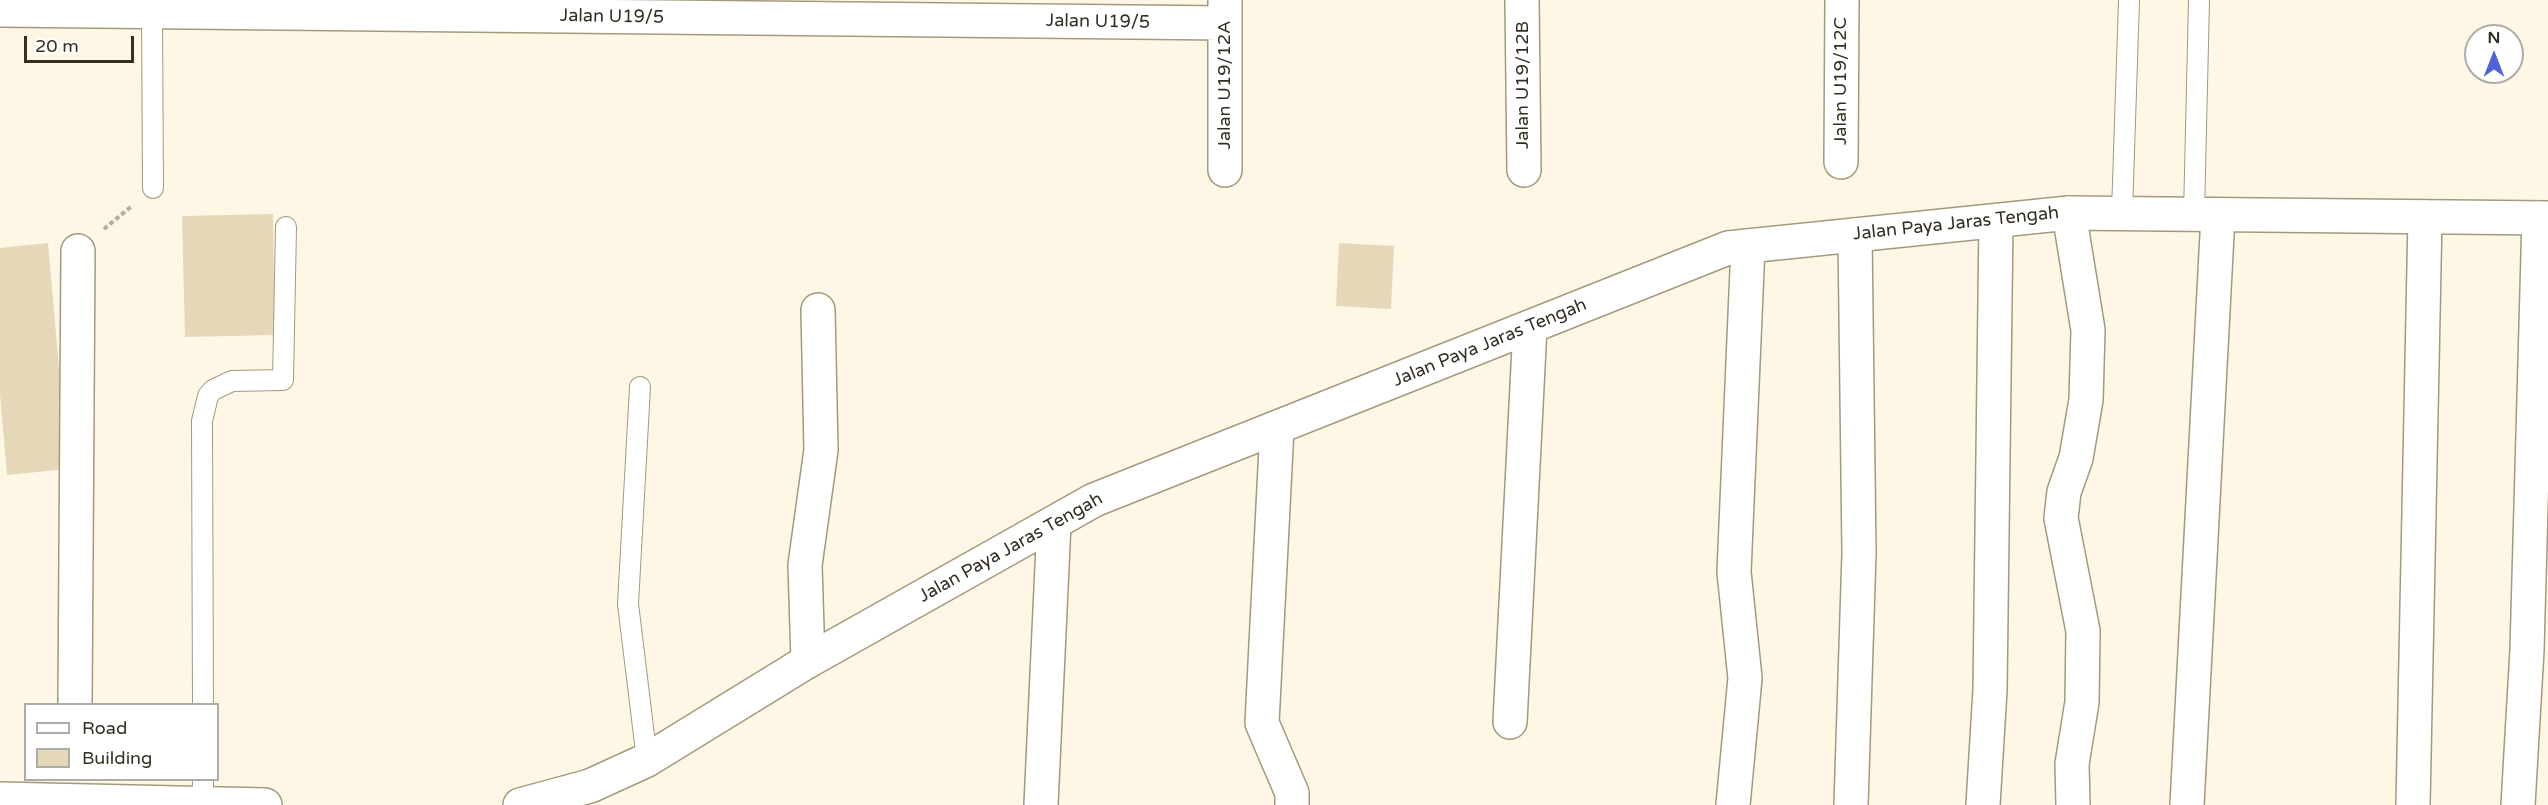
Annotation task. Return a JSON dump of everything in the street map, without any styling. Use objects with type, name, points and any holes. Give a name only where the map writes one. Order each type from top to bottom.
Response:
[{"type":"street","name":"Jalan U19/12B","points":[[1522,0],[1524,170]]},
{"type":"street","name":"Jalan U19/12C","points":[[1841,162],[1842,0]]},
{"type":"street","name":"Jalan U19/5","points":[[0,10],[152,11],[351,7],[1225,12]]},
{"type":"street","name":"Jalan U19/12A","points":[[1225,12],[1226,170]]},
{"type":"street","name":"Jalan Paya Jaras Tengah","points":[[520,805],[590,786],[648,760],[808,661],[1094,500],[1728,248],[2069,213],[2544,218]]},
{"type":"street","points":[[2069,213],[2088,330],[2086,400],[2076,458],[2064,492],[2061,518],[2083,631],[2082,702],[2072,764],[2073,805]]},
{"type":"street","points":[[2187,805],[2206,215]]},
{"type":"street","points":[[2413,805],[2425,217]]},
{"type":"street","points":[[2518,805],[2527,650],[2544,218]]},
{"type":"street","points":[[1983,805],[1990,690],[1996,221]]},
{"type":"street","points":[[1851,805],[1859,553],[1855,235]]},
{"type":"street","points":[[1733,805],[1745,678],[1734,572],[1748,246]]},
{"type":"street","points":[[75,703],[78,251]]},
{"type":"street","points":[[808,661],[806,565],[821,450],[818,310]]},
{"type":"street","points":[[1510,722],[1530,327]]},
{"type":"street","points":[[1277,428],[1262,723],[1292,793],[1292,805]]},
{"type":"street","points":[[1041,805],[1054,523]]},
{"type":"street","points":[[0,799],[74,790],[203,791],[264,805]]},
{"type":"lane","points":[[2122,213],[2128,0]]},
{"type":"lane","points":[[2199,0],[2206,215]]},
{"type":"lane","points":[[152,11],[153,189]]},
{"type":"lane","points":[[203,703],[203,414],[208,396],[213,390],[232,381],[283,380],[286,227]]},
{"type":"lane","points":[[640,387],[628,604],[648,760]]},
{"type":"path","points":[[78,251],[153,189]]},
{"type":"building","points":[[273,214],[275,335],[185,337],[182,216]]},
{"type":"building","points":[[48,243],[68,469],[7,475],[0,394],[0,248]]},
{"type":"building","points":[[1339,243],[1394,246],[1391,309],[1336,306]]}]
